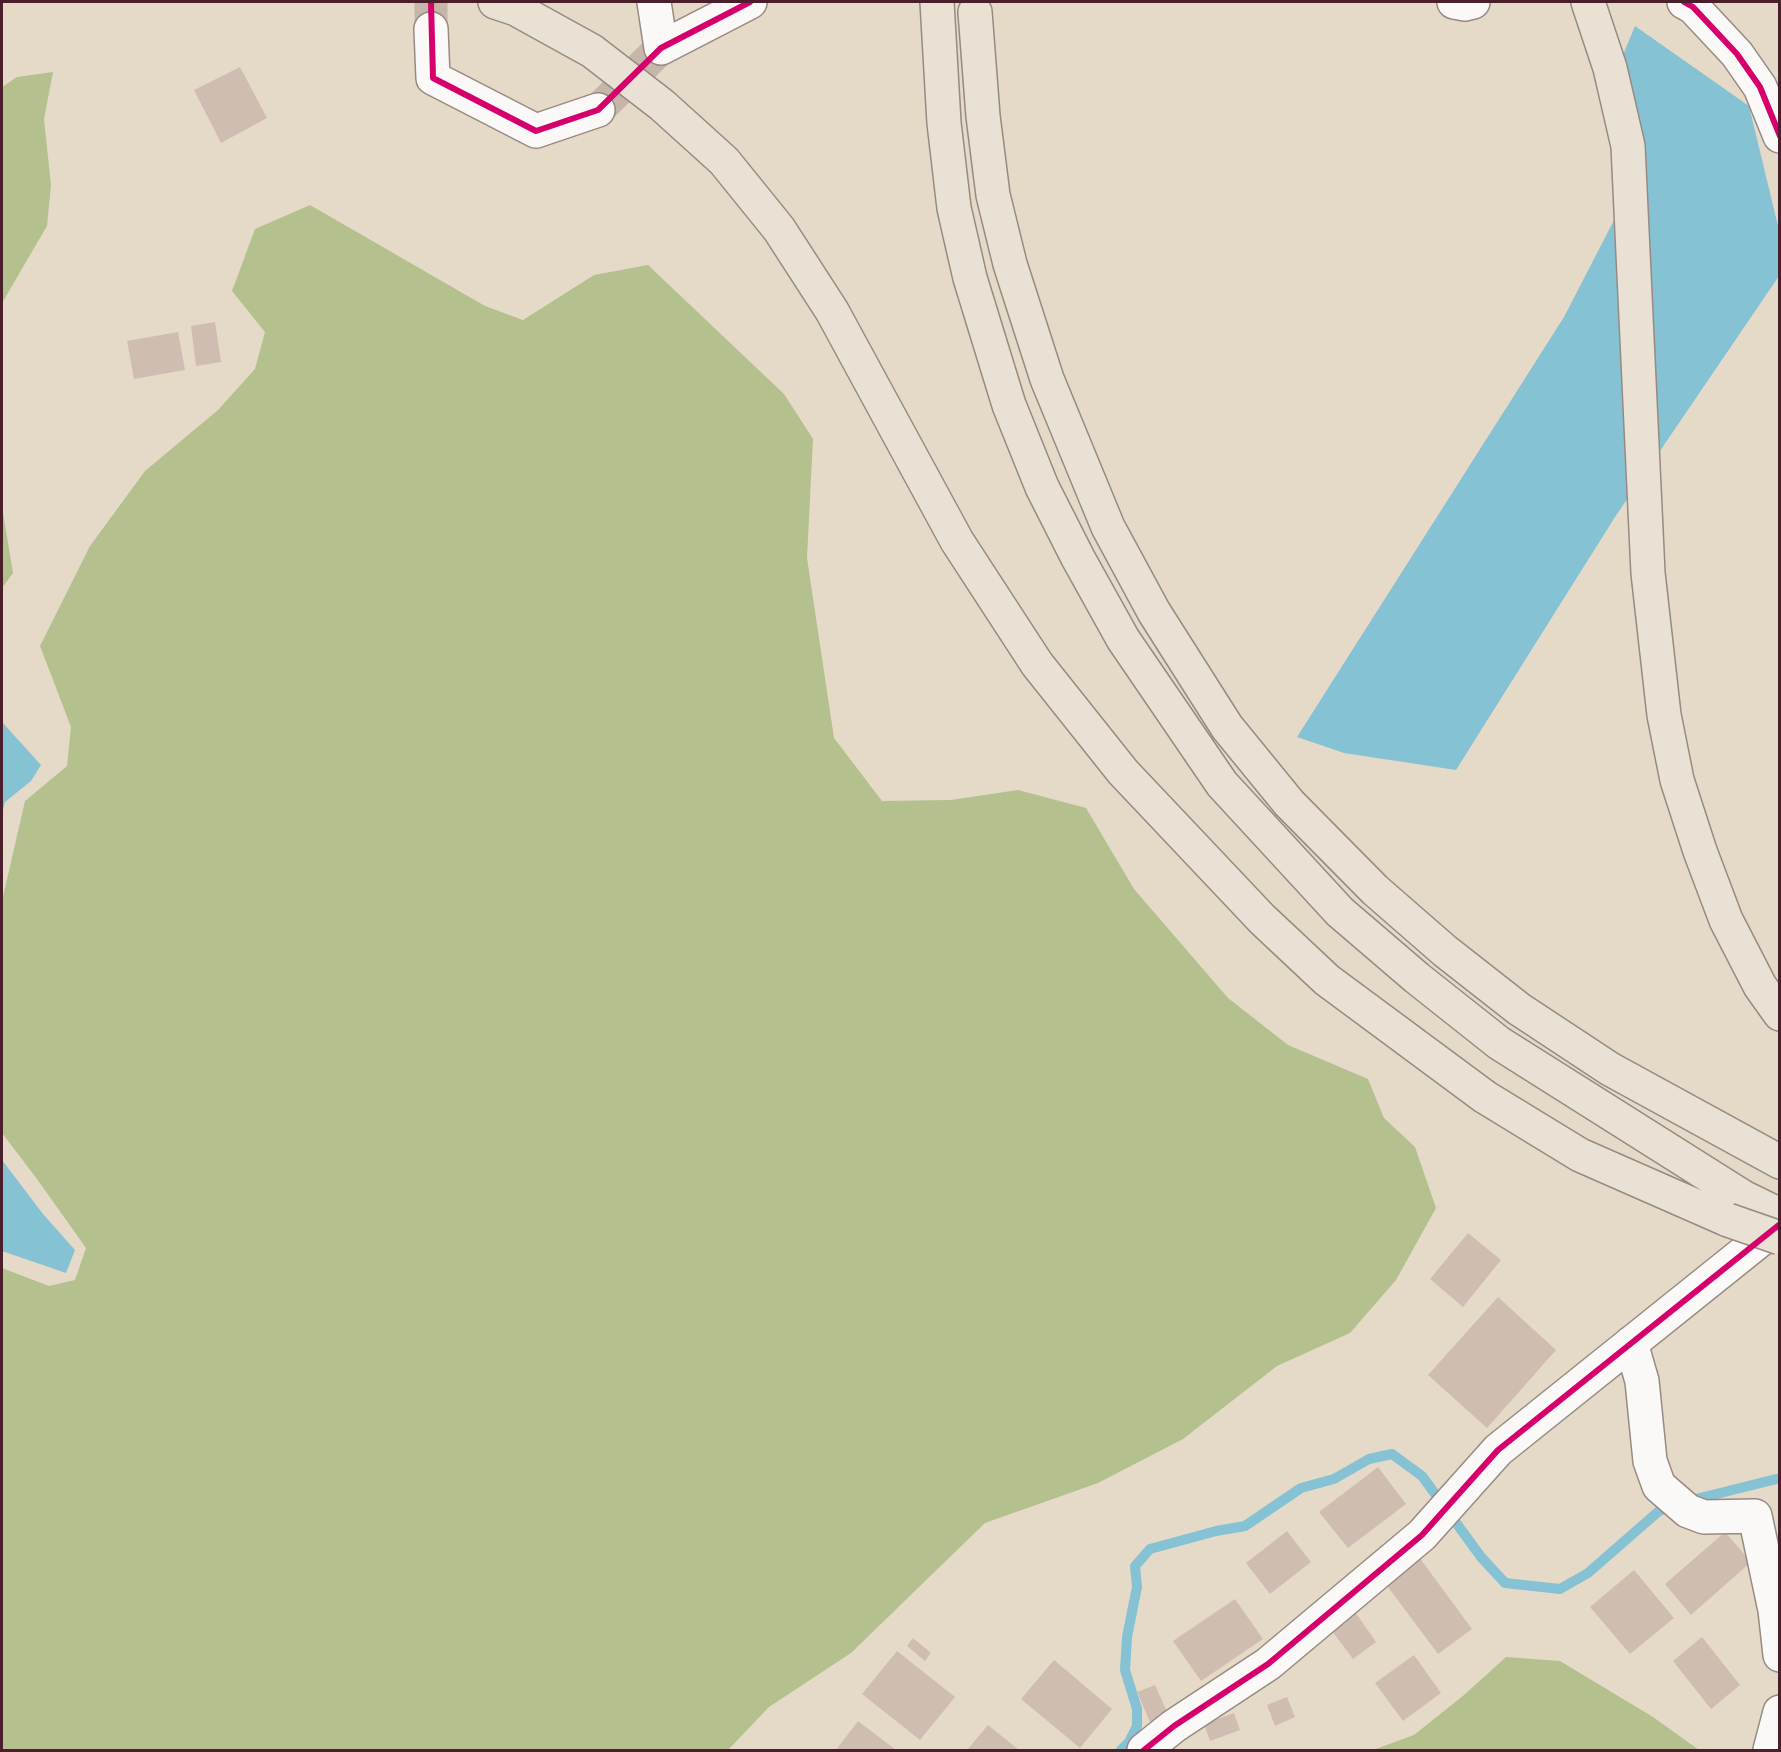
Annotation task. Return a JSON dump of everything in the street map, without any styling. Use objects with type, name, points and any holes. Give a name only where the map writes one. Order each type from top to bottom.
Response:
[{"type":"highway","points":[[495,2],[516,9],[592,51],[662,105],[731,170],[779,229],[832,311],[957,541],[1037,664],[1123,772],[1223,880],[1327,980],[1485,1096],[1580,1155],[1735,1208],[1779,1215]]},
{"type":"highway","points":[[937,2],[944,123],[954,208],[970,278],[1009,405],[1042,487],[1078,558],[1123,639],[1193,742],[1222,784],[1340,912],[1416,978],[1499,1043],[1779,1238]]},
{"type":"highway","points":[[1588,2],[1610,68],[1628,146],[1648,573],[1665,716],[1677,780],[1726,920],[1760,986],[1779,1014]]},
{"type":"highway","points":[[975,12],[983,116],[993,195],[1010,264],[1047,379],[1108,527],[1155,612],[1227,727],[1289,803],[1375,890],[1445,951],[1519,1009],[1610,1069],[1772,1158]]},
{"type":"street","points":[[654,2],[661,48],[750,2]]},
{"type":"street","points":[[1454,2],[1465,4],[1473,2]]},
{"type":"street","points":[[1684,2],[1693,7],[1737,54],[1760,87],[1779,136]]},
{"type":"street","points":[[431,29],[434,78],[536,131],[598,110]]},
{"type":"street","points":[[1144,1750],[1174,1726],[1268,1664],[1413,1543],[1498,1450],[1779,1224]]},
{"type":"street","points":[[1630,1343],[1642,1381],[1650,1461],[1659,1486],[1688,1511],[1704,1517],[1755,1516],[1777,1610],[1779,1655]]},
{"type":"street","points":[[1770,1750],[1779,1712]]},
{"type":"green space","points":[[53,72],[44,119],[51,185],[47,226],[2,303],[2,87],[17,77]]},
{"type":"green space","points":[[310,205],[485,306],[523,320],[594,275],[648,265],[784,394],[813,439],[807,558],[834,738],[882,801],[951,800],[1018,790],[1086,808],[1134,889],[1228,998],[1288,1045],[1368,1079],[1384,1118],[1415,1147],[1436,1208],[1396,1280],[1350,1333],[1277,1366],[1183,1439],[1098,1483],[985,1523],[851,1653],[769,1707],[728,1750],[2,1750],[2,1268],[49,1286],[75,1280],[86,1248],[2,1133],[2,901],[25,801],[67,766],[71,727],[40,646],[90,546],[145,471],[218,410],[255,369],[265,332],[232,291],[255,229]]},
{"type":"green space","points":[[2,507],[13,573],[2,588]]},
{"type":"green space","points":[[1506,1657],[1560,1661],[1653,1717],[1699,1750],[1373,1750],[1414,1735],[1464,1695]]},
{"type":"water","points":[[1635,26],[1749,106],[1779,230],[1779,276],[1615,517],[1456,770],[1344,753],[1297,737],[1564,317],[1643,164],[1620,62]]},
{"type":"water","points":[[2,722],[41,765],[31,781],[5,802],[2,814]]},
{"type":"water","points":[[2,1160],[43,1214],[75,1250],[66,1273],[2,1251]]},
{"type":"building","points":[[240,67],[267,118],[221,143],[194,90]]},
{"type":"building","points":[[215,322],[221,362],[196,366],[191,326]]},
{"type":"building","points":[[178,332],[185,370],[134,379],[127,341]]},
{"type":"building","points":[[1468,1233],[1501,1260],[1463,1307],[1430,1279]]},
{"type":"building","points":[[1498,1297],[1556,1350],[1487,1428],[1428,1375]]},
{"type":"building","points":[[1378,1467],[1406,1504],[1348,1548],[1319,1512]]},
{"type":"building","points":[[1287,1531],[1311,1562],[1270,1594],[1246,1563]]},
{"type":"building","points":[[1725,1532],[1751,1562],[1691,1615],[1665,1584]]},
{"type":"building","points":[[1416,1553],[1472,1629],[1438,1654],[1382,1579]]},
{"type":"building","points":[[1634,1570],[1674,1618],[1630,1654],[1590,1607]]},
{"type":"building","points":[[1235,1599],[1263,1639],[1201,1681],[1173,1641]]},
{"type":"building","points":[[1353,1609],[1376,1642],[1353,1659],[1329,1627]]},
{"type":"building","points":[[1702,1637],[1740,1685],[1711,1709],[1673,1661]]},
{"type":"building","points":[[913,1638],[931,1653],[925,1661],[907,1646]]},
{"type":"building","points":[[897,1651],[955,1697],[920,1740],[862,1694]]},
{"type":"building","points":[[1414,1655],[1441,1693],[1403,1721],[1375,1683]]},
{"type":"building","points":[[1054,1660],[1112,1709],[1080,1748],[1021,1699]]},
{"type":"building","points":[[1155,1685],[1168,1714],[1150,1722],[1137,1692]]},
{"type":"building","points":[[1287,1697],[1295,1717],[1275,1726],[1267,1705]]},
{"type":"building","points":[[1234,1713],[1240,1730],[1210,1741],[1204,1724]]},
{"type":"building","points":[[858,1721],[896,1750],[836,1750]]},
{"type":"building","points":[[988,1725],[1019,1750],[967,1750]]},
{"type":"waterway","points":[[1121,1750],[1129,1742],[1137,1726],[1137,1709],[1125,1670],[1127,1637],[1137,1587],[1135,1566],[1150,1549],[1216,1531],[1245,1526],[1301,1488],[1334,1479],[1369,1459],[1392,1454],[1422,1476],[1481,1557],[1505,1583],[1560,1589],[1588,1573],[1659,1511],[1674,1506]]},
{"type":"waterway","points":[[1688,1501],[1780,1478]]},
{"type":"tunnel","points":[[431,2],[431,29]]},
{"type":"tunnel","points":[[598,110],[661,48]]},
{"type":"cycle path","points":[[431,2],[433,78],[536,131],[598,110],[661,48],[750,2]]},
{"type":"cycle path","points":[[1684,2],[1693,7],[1737,54],[1760,87],[1780,136]]},
{"type":"cycle path","points":[[1144,1750],[1174,1726],[1268,1664],[1422,1535],[1498,1450],[1780,1224]]}]
